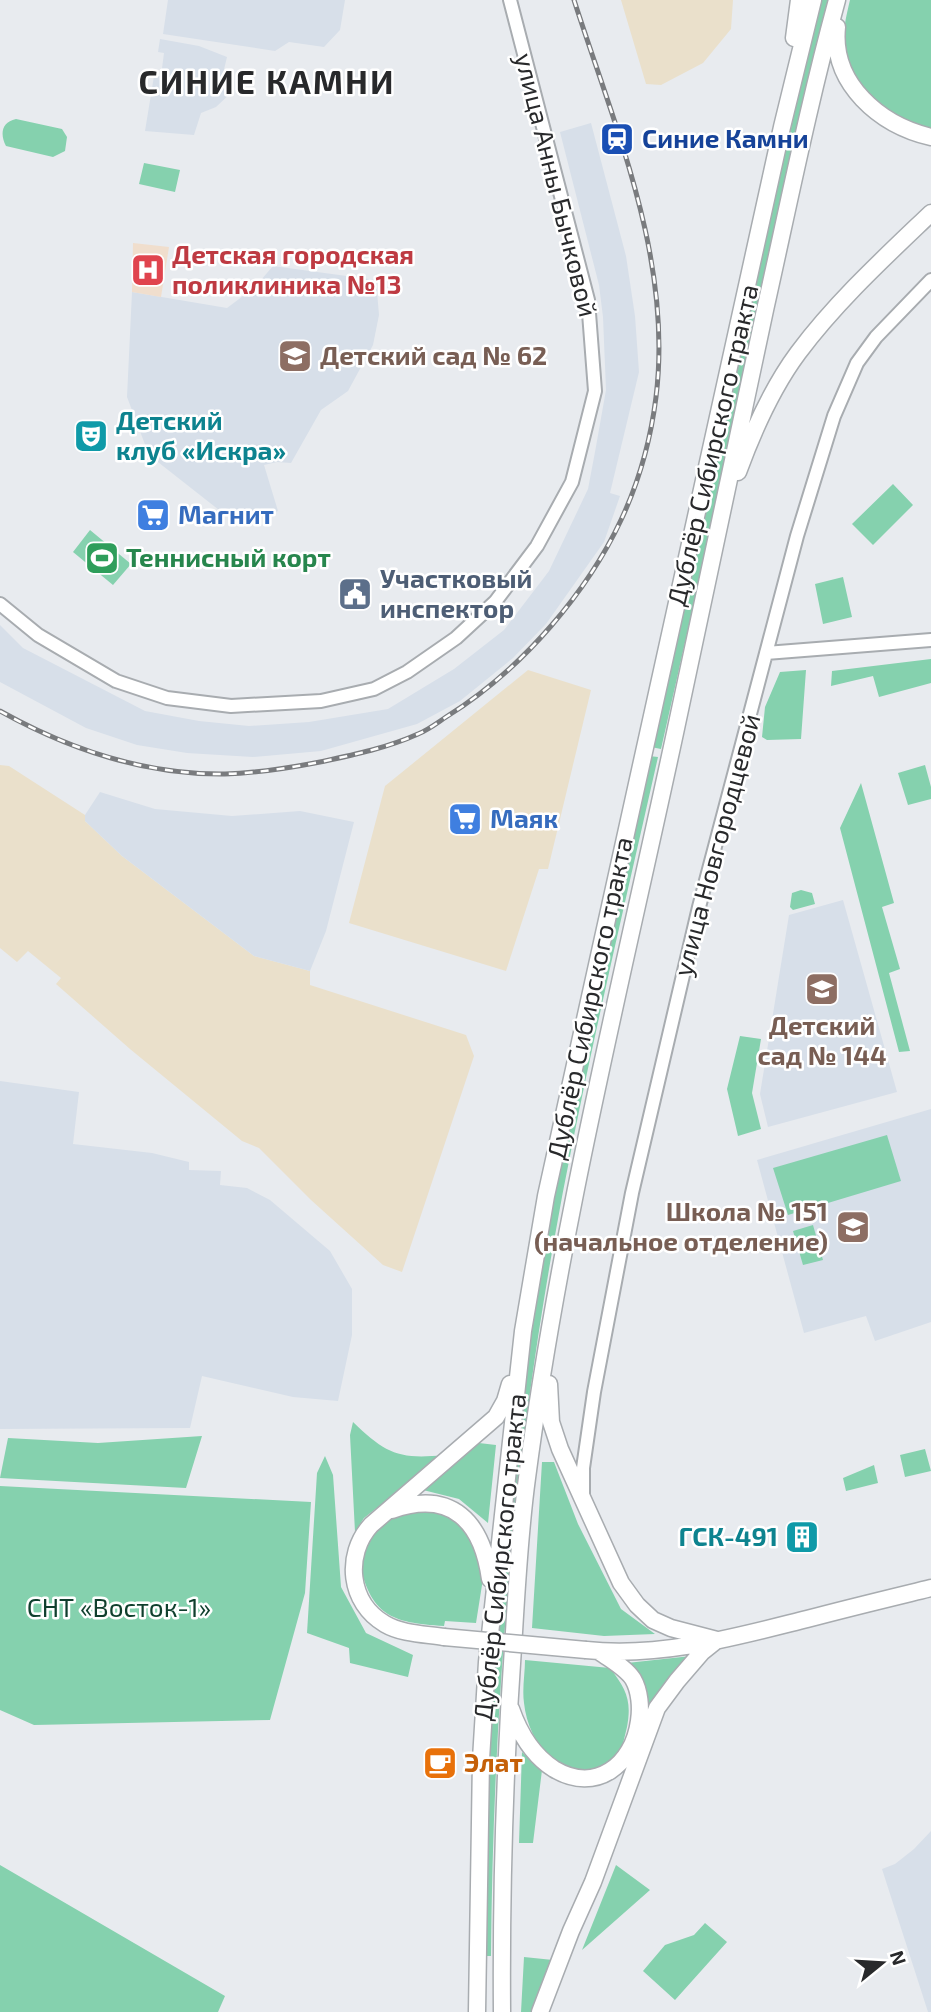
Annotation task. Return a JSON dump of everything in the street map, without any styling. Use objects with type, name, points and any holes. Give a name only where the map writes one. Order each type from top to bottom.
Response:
[{"type":"main road","points":[[782,127],[799,0]]},
{"type":"main road","name":"Дублёр Сибирского тракта","points":[[477,2012],[481,1759],[491,1622],[523,1331],[546,1196],[782,127],[813,0]]},
{"type":"main road","name":"Дублёр Сибирского тракта","points":[[502,2012],[502,1900],[509,1703],[527,1480],[558,1288],[581,1159],[713,548],[837,0]]},
{"type":"main road","points":[[843,0],[836,33],[838,55],[847,80],[859,97],[884,117],[931,137]]},
{"type":"main road","name":"Дублёр Сибирского тракта","points":[[713,548],[759,421],[798,353],[828,316],[931,213]]},
{"type":"main road","points":[[558,1288],[549,1391],[551,1422],[560,1449],[621,1583],[637,1605],[653,1620],[671,1628],[717,1640]]},
{"type":"main road","points":[[523,1331],[505,1401],[496,1417],[364,1533],[352,1560],[354,1577],[361,1597],[375,1616],[385,1624],[410,1632],[444,1637],[593,1651],[660,1650],[717,1640],[931,1588]]},
{"type":"main road","points":[[383,1514],[407,1506],[430,1503],[451,1507],[466,1518],[477,1535],[488,1564],[491,1622]]},
{"type":"main road","points":[[540,2012],[593,1882],[657,1708],[694,1661],[717,1640]]},
{"type":"main road","points":[[509,1703],[526,1743],[553,1768],[565,1774],[587,1778],[608,1773],[618,1766],[631,1750],[640,1712],[639,1699],[632,1678],[593,1651]]},
{"type":"street","name":"улица Анны Бычковой","points":[[0,604],[38,635],[116,681],[166,698],[230,706],[321,701],[373,689],[407,672],[456,638],[495,602],[537,546],[572,482],[595,391],[588,300],[510,0]]},
{"type":"street","name":"улица Новгородцевой","points":[[583,1499],[586,1444],[632,1193],[699,907],[797,536],[834,416],[857,363],[876,337],[931,280]]},
{"type":"street","points":[[766,653],[931,640]]},
{"type":"street","points":[[560,1449],[574,1453],[586,1444]]},
{"type":"shaded area","points":[[168,0],[345,0],[340,30],[324,47],[289,42],[275,51],[163,34]]},
{"type":"shaded area","points":[[621,0],[733,0],[731,29],[703,63],[661,85],[646,84]]},
{"type":"shaded area","points":[[160,39],[199,46],[227,57],[222,78],[233,91],[216,107],[201,113],[194,135],[145,131],[154,76],[161,76],[164,53],[158,52]]},
{"type":"shaded area","points":[[591,123],[626,256],[635,316],[639,372],[610,493],[620,496],[604,542],[546,624],[513,658],[460,701],[417,724],[321,751],[253,757],[187,753],[137,745],[86,728],[0,682],[0,625],[23,648],[145,711],[199,721],[249,726],[309,722],[388,709],[454,669],[504,630],[549,571],[588,489],[606,390],[599,285],[560,132]]},
{"type":"shaded area","name":"Детская городская поликлиника №13","points":[[133,243],[169,247],[161,297],[132,292]]},
{"type":"shaded area","points":[[273,266],[376,280],[379,315],[373,345],[348,391],[321,410],[291,463],[264,465],[278,511],[249,522],[219,510],[149,455],[127,397],[132,292],[227,308],[255,287]]},
{"type":"shaded area","points":[[528,670],[591,690],[548,869],[539,869],[506,971],[349,923],[385,786]]},
{"type":"shaded area","points":[[0,765],[9,766],[85,815],[85,821],[122,856],[254,956],[310,971],[310,985],[466,1035],[474,1056],[402,1272],[383,1265],[311,1200],[259,1148],[242,1141],[130,1049],[56,984],[61,978],[28,951],[17,962],[0,948]]},
{"type":"shaded area","points":[[100,792],[155,809],[232,816],[300,811],[354,822],[326,931],[310,971],[254,956],[122,856],[85,821],[85,815]]},
{"type":"shaded area","name":"Детский сад № 144","points":[[843,900],[897,1092],[768,1127],[760,1094],[789,915]]},
{"type":"shaded area","points":[[0,1081],[79,1092],[73,1144],[152,1153],[189,1162],[189,1170],[221,1171],[220,1185],[247,1188],[270,1200],[330,1251],[352,1289],[352,1335],[338,1401],[293,1397],[202,1376],[190,1428],[0,1429]]},
{"type":"shaded area","name":"Школа № 151 (начальное отделение)","points":[[931,1109],[931,1322],[875,1341],[866,1316],[804,1333],[757,1160]]},
{"type":"shaded area","points":[[931,1831],[931,2012],[928,2012],[882,1869],[895,1864]]},
{"type":"green space","points":[[820,0],[830,0],[661,749],[651,747]]},
{"type":"green space","points":[[850,0],[931,0],[931,128],[890,111],[866,92],[857,80],[850,68],[844,47]]},
{"type":"green space","points":[[16,119],[62,129],[67,137],[65,151],[53,157],[6,146],[3,130],[7,123]]},
{"type":"green space","points":[[144,163],[180,170],[175,192],[139,184]]},
{"type":"green space","points":[[893,484],[913,505],[873,545],[852,524]]},
{"type":"green space","name":"Теннисный корт","points":[[90,530],[131,564],[113,585],[73,552]]},
{"type":"green space","points":[[843,577],[852,617],[823,624],[815,584]]},
{"type":"green space","points":[[931,659],[931,683],[879,697],[873,676],[831,686],[832,671]]},
{"type":"green space","points":[[806,670],[801,739],[767,740],[762,737],[765,707],[780,672]]},
{"type":"green space","points":[[649,756],[658,757],[576,1128],[552,1252],[525,1427],[500,1691],[491,1956],[484,1956],[489,1705],[521,1394],[550,1210]]},
{"type":"green space","points":[[925,765],[931,799],[908,805],[898,773]]},
{"type":"green space","points":[[861,783],[894,903],[882,907],[900,969],[889,973],[910,1051],[899,1052],[840,828]]},
{"type":"green space","points":[[801,890],[812,893],[815,904],[793,910],[790,907],[792,893]]},
{"type":"green space","points":[[740,1036],[761,1039],[752,1093],[761,1129],[738,1136],[727,1089]]},
{"type":"green space","points":[[887,1135],[901,1181],[788,1215],[773,1168]]},
{"type":"green space","points":[[813,1225],[823,1260],[803,1265],[793,1231]]},
{"type":"green space","points":[[353,1422],[374,1441],[394,1452],[415,1456],[444,1455],[364,1518],[355,1532],[350,1435]]},
{"type":"green space","points":[[202,1436],[186,1488],[0,1478],[8,1438],[98,1443]]},
{"type":"green space","points":[[479,1443],[496,1445],[488,1523],[459,1499],[423,1490]]},
{"type":"green space","points":[[925,1449],[931,1471],[905,1477],[900,1455]]},
{"type":"green space","points":[[325,1456],[333,1475],[341,1587],[366,1633],[413,1655],[408,1677],[350,1663],[349,1648],[307,1633],[317,1473]]},
{"type":"green space","points":[[542,1462],[554,1462],[578,1524],[621,1609],[655,1634],[604,1636],[532,1628]]},
{"type":"green space","points":[[874,1465],[878,1483],[846,1491],[843,1478]]},
{"type":"green space","name":"СНТ «Восток-1»","points":[[0,1486],[311,1502],[305,1593],[270,1720],[34,1725],[0,1710]]},
{"type":"green space","points":[[436,1511],[461,1523],[485,1566],[476,1623],[445,1621],[444,1626],[426,1625],[397,1618],[377,1604],[364,1579],[359,1560],[372,1537],[390,1518],[406,1512]]},
{"type":"green space","points":[[691,1656],[661,1691],[643,1733],[627,1663]]},
{"type":"green space","points":[[525,1660],[610,1668],[624,1689],[629,1709],[624,1741],[613,1761],[599,1768],[582,1770],[558,1764],[546,1754],[533,1734],[525,1711]]},
{"type":"green space","points":[[522,1752],[542,1770],[533,1843],[519,1843]]},
{"type":"green space","points":[[0,1865],[225,1996],[218,2012],[0,2012]]},
{"type":"green space","points":[[616,1865],[650,1890],[582,1950]]},
{"type":"green space","points":[[705,1923],[727,1942],[675,2000],[643,1971],[665,1945],[694,1935]]},
{"type":"green space","points":[[524,1957],[553,1960],[532,2012],[521,2012]]},
{"type":"railway","points":[[0,711],[80,748],[137,765],[166,770],[225,774],[320,762],[394,743],[432,726],[502,676],[572,601],[607,548],[633,491],[651,430],[659,346],[656,295],[637,195],[574,0]]},
{"type":"place","name":"Синие Камни","points":[[617,139]]},
{"type":"place","name":"Детская городская поликлиника №13","points":[[148,270]]},
{"type":"place","name":"Детский сад № 62","points":[[295,356]]},
{"type":"place","name":"Детский клуб «Искра»","points":[[91,436]]},
{"type":"place","name":"Магнит","points":[[153,515]]},
{"type":"place","name":"Теннисный корт","points":[[102,558]]},
{"type":"place","name":"Участковый инспектор","points":[[355,594]]},
{"type":"place","name":"Маяк","points":[[465,819]]},
{"type":"place","name":"Детский сад № 144","points":[[822,989]]},
{"type":"place","name":"Школа № 151 (начальное отделение)","points":[[853,1227]]},
{"type":"place","name":"ГСК-491","points":[[802,1537]]},
{"type":"place","name":"Элат","points":[[440,1763]]},
{"type":"district","name":"СИНИЕ КАМНИ","points":[[267,82]]}]
